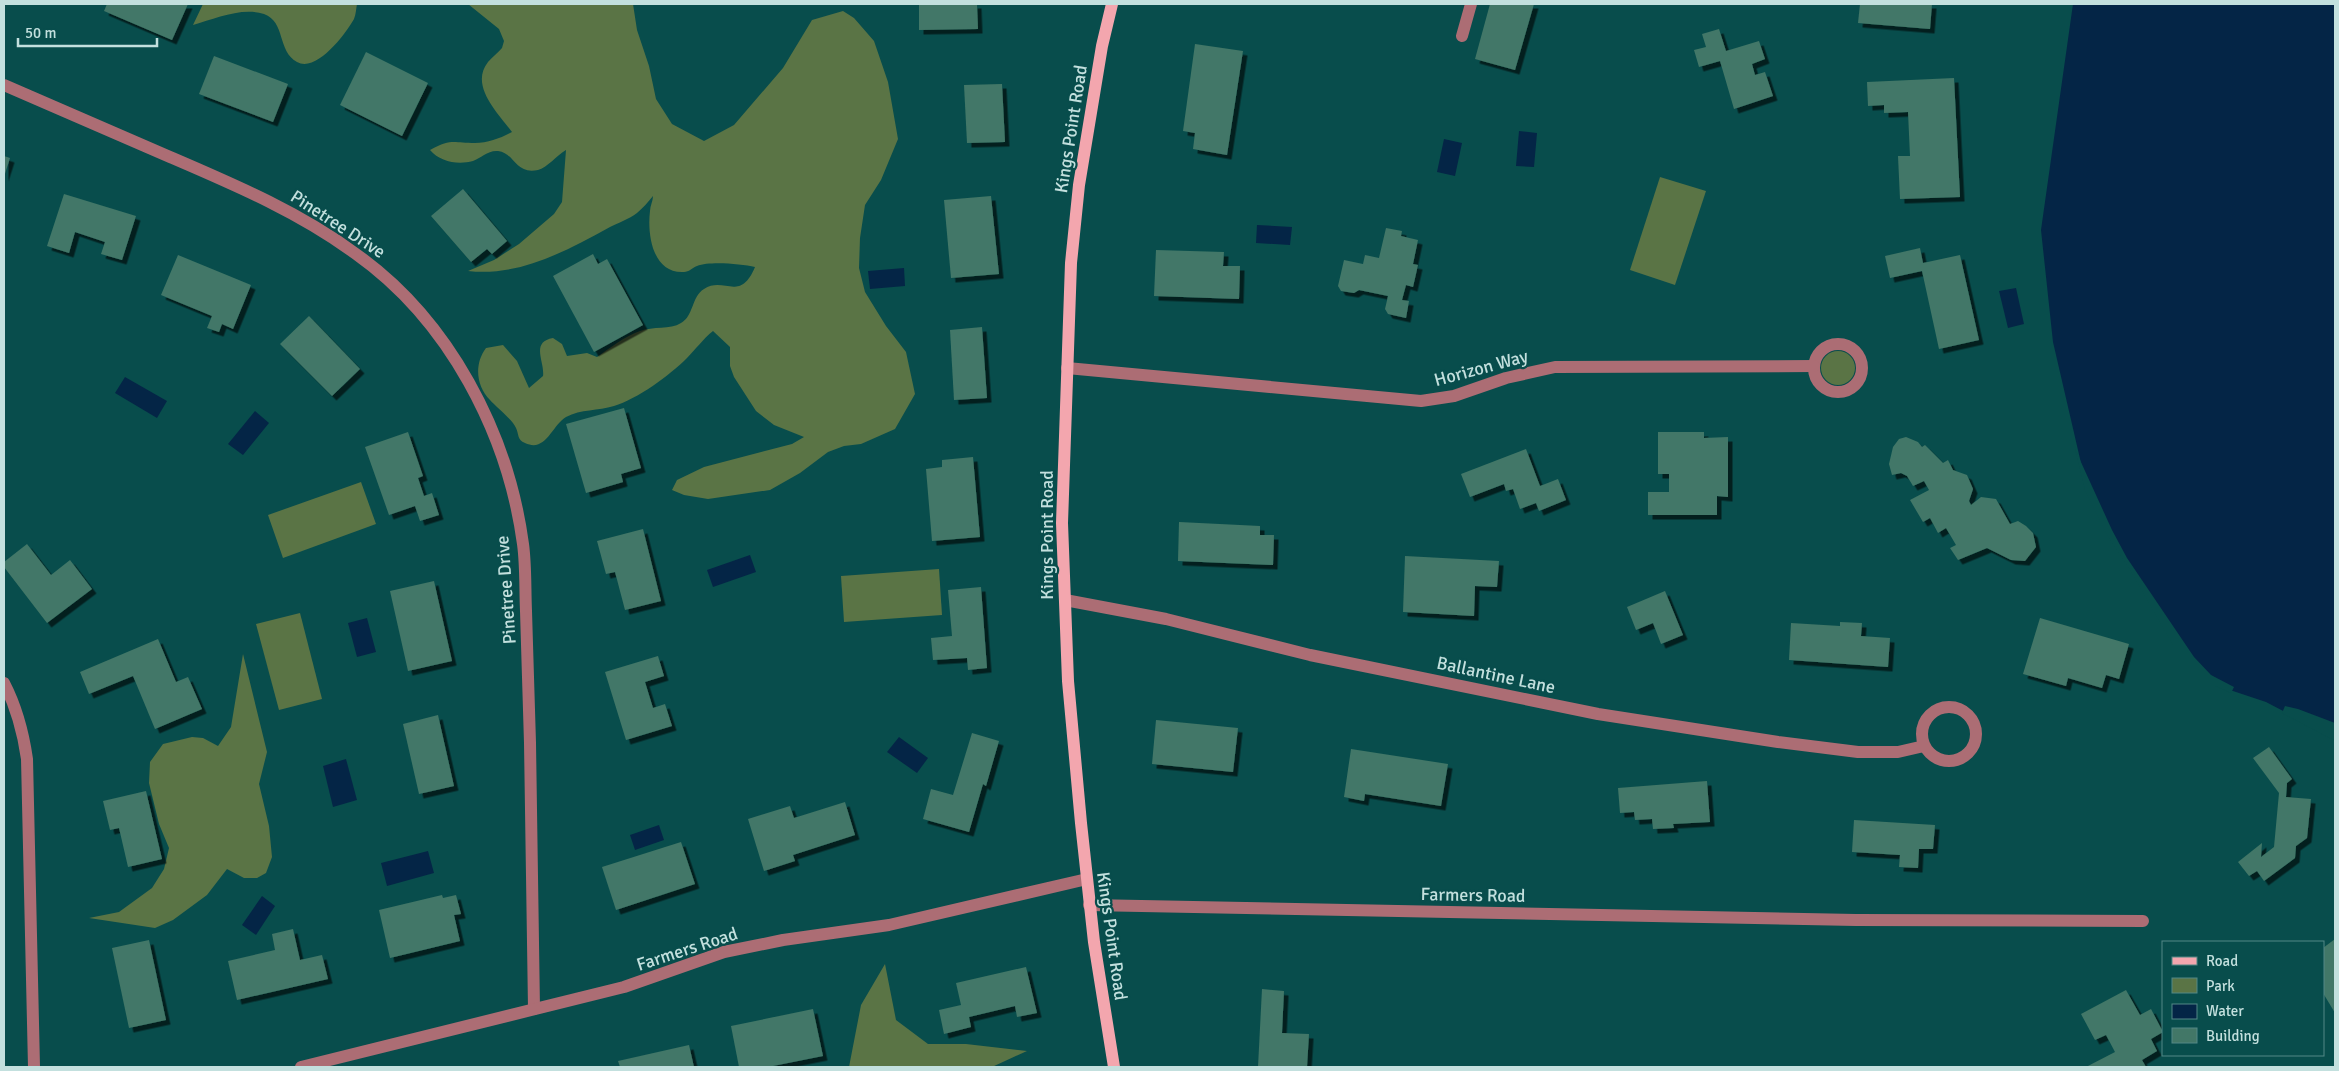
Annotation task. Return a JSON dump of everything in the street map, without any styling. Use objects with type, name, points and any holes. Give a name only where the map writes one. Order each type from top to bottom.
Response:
[{"type":"main road","name":"Kings Point Road","points":[[1112,4],[1102,46],[1079,185],[1071,263],[1062,524],[1068,681],[1089,905],[1114,1067]]},
{"type":"street","points":[[1462,36],[1472,4]]},
{"type":"street","name":"Pinetree Drive","points":[[4,84],[243,188],[300,216],[358,255],[385,277],[421,314],[454,359],[474,393],[500,446],[524,546],[530,714],[534,1008]]},
{"type":"street","name":"Horizon Way","points":[[1067,368],[1421,401],[1454,396],[1506,378],[1555,367],[1814,366]]},
{"type":"street","name":"Ballantine Lane","points":[[1065,600],[1166,619],[1310,655],[1598,714],[1778,742],[1858,752],[1898,752],[1924,746]]},
{"type":"street","points":[[4,683],[14,702],[22,727],[27,758],[34,1067]]},
{"type":"street","points":[[1948,707],[1957,708],[1971,718],[1976,735],[1974,744],[1962,758],[1945,761],[1930,753],[1924,746],[1922,729],[1931,714],[1948,707]]},
{"type":"street","name":"Farmers Road","points":[[301,1067],[624,987],[724,952],[783,940],[889,925],[1087,879]]},
{"type":"street","name":"Farmers Road","points":[[1089,905],[1856,920],[2143,921]]},
{"type":"green space","points":[[203,4],[357,4],[354,19],[338,42],[322,57],[305,64],[297,62],[286,51],[276,23],[264,14],[255,12],[237,13],[193,25]]},
{"type":"green space","points":[[468,4],[633,4],[637,30],[649,66],[656,99],[672,124],[704,141],[734,125],[783,68],[812,20],[843,11],[854,18],[874,41],[888,82],[898,139],[881,180],[865,205],[860,238],[859,268],[865,292],[886,326],[906,352],[915,394],[895,429],[861,444],[844,446],[828,452],[800,473],[770,490],[708,499],[684,495],[672,490],[677,480],[704,467],[792,444],[804,437],[774,425],[756,411],[734,377],[730,366],[730,347],[713,331],[680,365],[633,398],[614,406],[566,417],[544,441],[538,444],[532,445],[521,440],[514,425],[485,394],[479,382],[478,368],[486,348],[503,345],[517,361],[529,388],[543,376],[540,348],[546,340],[553,338],[562,344],[567,356],[587,353],[597,357],[634,333],[681,323],[688,316],[700,292],[711,286],[731,287],[744,284],[755,267],[717,263],[703,264],[684,272],[674,271],[665,267],[654,251],[651,241],[649,221],[653,196],[631,217],[542,260],[506,270],[468,271],[494,260],[519,244],[554,214],[562,202],[566,150],[541,169],[530,171],[520,167],[504,153],[498,151],[488,153],[473,161],[461,163],[444,160],[430,150],[448,143],[480,143],[490,141],[512,132],[488,99],[482,81],[483,71],[488,62],[502,48],[504,41],[499,29]]},
{"type":"green space","points":[[1660,177],[1706,191],[1675,285],[1630,270]]},
{"type":"green space","points":[[1838,351],[1845,352],[1850,356],[1854,361],[1854,375],[1850,380],[1845,384],[1838,385],[1831,384],[1826,380],[1822,375],[1821,368],[1822,361],[1826,356],[1831,352]]},
{"type":"green space","points":[[361,482],[376,524],[283,558],[268,515]]},
{"type":"green space","points":[[939,569],[942,615],[844,622],[841,576]]},
{"type":"green space","points":[[300,613],[322,699],[279,710],[256,624]]},
{"type":"green space","points":[[243,654],[267,752],[259,784],[269,826],[272,857],[266,873],[257,878],[244,878],[227,869],[207,895],[173,920],[155,928],[89,918],[119,912],[152,888],[164,869],[169,848],[159,824],[149,783],[150,762],[163,744],[192,737],[203,738],[218,746],[231,727]]},
{"type":"green space","points":[[885,964],[896,1020],[928,1044],[966,1044],[1027,1051],[992,1067],[849,1067],[861,1005]]},
{"type":"water","points":[[2073,4],[2335,4],[2335,738],[2266,702],[2218,686],[2175,645],[2087,489],[2053,342],[2041,230]]},
{"type":"water","points":[[1519,131],[1537,133],[1534,167],[1516,166]]},
{"type":"water","points":[[1444,139],[1462,143],[1455,176],[1437,172]]},
{"type":"water","points":[[1257,225],[1292,227],[1290,245],[1256,243]]},
{"type":"water","points":[[904,268],[905,286],[870,289],[868,271]]},
{"type":"water","points":[[2016,288],[2024,324],[2008,328],[1999,291]]},
{"type":"water","points":[[125,377],[167,401],[157,418],[115,393]]},
{"type":"water","points":[[255,411],[269,423],[243,455],[228,444]]},
{"type":"water","points":[[750,555],[756,572],[713,587],[707,570]]},
{"type":"water","points":[[367,618],[376,652],[357,657],[348,623]]},
{"type":"water","points":[[899,737],[928,758],[917,773],[887,752]]},
{"type":"water","points":[[346,759],[357,800],[333,807],[323,766]]},
{"type":"water","points":[[659,825],[664,840],[635,850],[630,835]]},
{"type":"water","points":[[428,851],[434,873],[387,886],[381,863]]},
{"type":"water","points":[[262,896],[275,906],[256,935],[242,925]]},
{"type":"pier","points":[[2075,449],[2127,558],[2194,657],[2211,675],[2234,687],[2231,693],[2215,686],[2173,645],[2129,568],[2109,538],[2085,490]]},
{"type":"pier","points":[[2285,706],[2335,723],[2335,741],[2282,713]]},
{"type":"building","points":[[107,4],[188,4],[172,40],[104,11]]},
{"type":"building","points":[[919,4],[977,4],[978,29],[919,30]]},
{"type":"building","points":[[1490,4],[1534,4],[1515,70],[1475,59]]},
{"type":"building","points":[[1860,4],[1932,4],[1930,29],[1858,23]]},
{"type":"building","points":[[1719,29],[1726,51],[1759,41],[1765,59],[1752,64],[1755,75],[1765,72],[1773,96],[1734,109],[1720,61],[1699,67],[1694,50],[1706,47],[1702,34]]},
{"type":"building","points":[[1195,44],[1243,51],[1227,155],[1193,149],[1195,133],[1183,131]]},
{"type":"building","points":[[366,52],[428,83],[402,136],[340,105]]},
{"type":"building","points":[[214,56],[288,84],[273,122],[199,94]]},
{"type":"building","points":[[1954,78],[1960,197],[1900,199],[1898,156],[1910,156],[1908,112],[1884,113],[1884,105],[1868,106],[1867,82]]},
{"type":"building","points":[[1002,84],[1005,142],[967,143],[964,85]]},
{"type":"building","points":[[4,156],[10,158],[4,177]]},
{"type":"building","points":[[463,189],[507,241],[492,254],[487,249],[471,262],[431,216]]},
{"type":"building","points":[[64,194],[136,216],[122,260],[101,254],[105,242],[75,232],[69,253],[47,246]]},
{"type":"building","points":[[991,196],[999,274],[951,278],[944,200]]},
{"type":"building","points":[[1386,228],[1402,231],[1401,236],[1418,240],[1413,264],[1418,265],[1413,287],[1406,285],[1402,300],[1409,301],[1406,318],[1388,314],[1385,309],[1388,296],[1359,290],[1354,293],[1341,291],[1338,286],[1344,260],[1363,264],[1365,255],[1379,258]]},
{"type":"building","points":[[1920,248],[1923,263],[1960,255],[1979,340],[1939,349],[1922,271],[1890,278],[1885,256]]},
{"type":"building","points":[[1156,250],[1224,252],[1223,266],[1240,266],[1239,299],[1154,296]]},
{"type":"building","points":[[593,254],[598,264],[607,259],[643,325],[594,352],[553,276]]},
{"type":"building","points":[[178,255],[251,285],[233,329],[222,324],[219,332],[207,328],[212,316],[161,295]]},
{"type":"building","points":[[309,316],[360,369],[332,396],[280,344]]},
{"type":"building","points":[[982,327],[987,398],[954,400],[950,330]]},
{"type":"building","points":[[624,408],[641,468],[621,474],[623,482],[586,493],[566,424]]},
{"type":"building","points":[[408,432],[423,476],[418,478],[424,496],[432,493],[439,515],[420,521],[415,506],[389,515],[365,447]]},
{"type":"building","points":[[1658,432],[1704,432],[1704,438],[1728,437],[1728,497],[1717,496],[1717,515],[1648,515],[1648,492],[1669,492],[1669,474],[1658,474]]},
{"type":"building","points":[[1906,437],[1918,442],[1922,447],[1925,445],[1943,463],[1948,460],[1953,470],[1967,475],[1973,489],[1969,501],[1971,505],[1981,497],[1996,499],[2010,524],[2018,521],[2033,533],[2036,547],[2025,561],[2011,560],[1987,548],[1958,560],[1950,548],[1956,545],[1946,528],[1938,533],[1930,518],[1923,522],[1910,500],[1929,490],[1924,481],[1913,486],[1907,476],[1901,473],[1892,475],[1889,464],[1893,447],[1899,439]]},
{"type":"building","points":[[1526,449],[1540,486],[1558,479],[1566,500],[1539,511],[1536,503],[1520,509],[1513,489],[1506,491],[1504,484],[1470,497],[1461,474]]},
{"type":"building","points":[[973,457],[980,537],[932,541],[926,469],[942,467],[942,460]]},
{"type":"building","points":[[1179,522],[1260,526],[1260,535],[1274,535],[1273,565],[1178,561]]},
{"type":"building","points":[[643,529],[661,601],[625,610],[615,572],[606,574],[597,541]]},
{"type":"building","points":[[27,544],[51,575],[70,560],[92,589],[47,623],[4,567],[4,562]]},
{"type":"building","points":[[1405,556],[1499,561],[1497,587],[1475,586],[1474,616],[1403,612]]},
{"type":"building","points":[[434,581],[452,661],[408,671],[390,591]]},
{"type":"building","points":[[981,587],[987,668],[968,670],[967,658],[933,660],[931,638],[952,636],[948,590]]},
{"type":"building","points":[[1665,591],[1683,635],[1661,644],[1653,623],[1636,630],[1627,607]]},
{"type":"building","points":[[2040,618],[2129,644],[2119,679],[2106,675],[2102,688],[2068,678],[2066,686],[2023,674]]},
{"type":"building","points":[[1840,622],[1862,623],[1861,636],[1890,638],[1888,667],[1789,660],[1791,623],[1840,626]]},
{"type":"building","points":[[158,639],[176,682],[188,677],[202,709],[155,729],[133,676],[89,694],[80,672]]},
{"type":"building","points":[[658,656],[664,676],[645,682],[653,708],[665,704],[672,726],[626,740],[605,672]]},
{"type":"building","points":[[438,715],[454,786],[419,794],[403,724]]},
{"type":"building","points":[[1156,720],[1238,728],[1233,772],[1152,764]]},
{"type":"building","points":[[972,733],[999,741],[986,786],[983,784],[969,832],[923,819],[931,789],[953,795]]},
{"type":"building","points":[[2269,747],[2292,779],[2287,783],[2286,797],[2311,799],[2307,838],[2296,846],[2295,858],[2264,881],[2257,871],[2249,876],[2238,862],[2262,843],[2261,857],[2274,847],[2279,793],[2253,758]]},
{"type":"building","points":[[1351,749],[1448,764],[1441,806],[1365,794],[1364,801],[1344,797]]},
{"type":"building","points":[[1707,781],[1710,822],[1673,824],[1674,828],[1653,829],[1652,819],[1635,820],[1634,812],[1620,813],[1618,788]]},
{"type":"building","points":[[146,791],[162,859],[128,867],[119,828],[110,830],[103,801]]},
{"type":"building","points":[[845,802],[855,835],[793,855],[795,861],[764,871],[748,819],[790,806],[794,818]]},
{"type":"building","points":[[1854,820],[1935,825],[1933,849],[1919,849],[1918,868],[1899,867],[1900,855],[1852,852]]},
{"type":"building","points":[[681,842],[695,884],[616,910],[602,867]]},
{"type":"building","points":[[442,895],[443,898],[456,895],[461,914],[454,915],[460,941],[390,958],[379,910]]},
{"type":"building","points":[[293,929],[300,960],[322,955],[328,979],[237,1000],[228,961],[275,950],[272,934]]},
{"type":"building","points":[[2335,939],[2335,1013],[2324,995],[2324,947]]},
{"type":"building","points":[[149,940],[166,1020],[129,1028],[112,948]]},
{"type":"building","points":[[1026,967],[1037,1013],[1017,1017],[1015,1006],[969,1017],[971,1027],[944,1034],[939,1010],[961,1005],[956,983]]},
{"type":"building","points":[[1262,989],[1284,991],[1282,1033],[1309,1034],[1307,1067],[1258,1067]]},
{"type":"building","points":[[2126,990],[2140,1015],[2151,1009],[2162,1030],[2162,1033],[2151,1039],[2157,1051],[2142,1060],[2146,1067],[2086,1067],[2115,1052],[2106,1035],[2095,1040],[2081,1014]]},
{"type":"building","points":[[813,1009],[823,1056],[768,1067],[739,1067],[731,1026]]},
{"type":"building","points":[[689,1045],[694,1067],[620,1067],[618,1061]]}]
